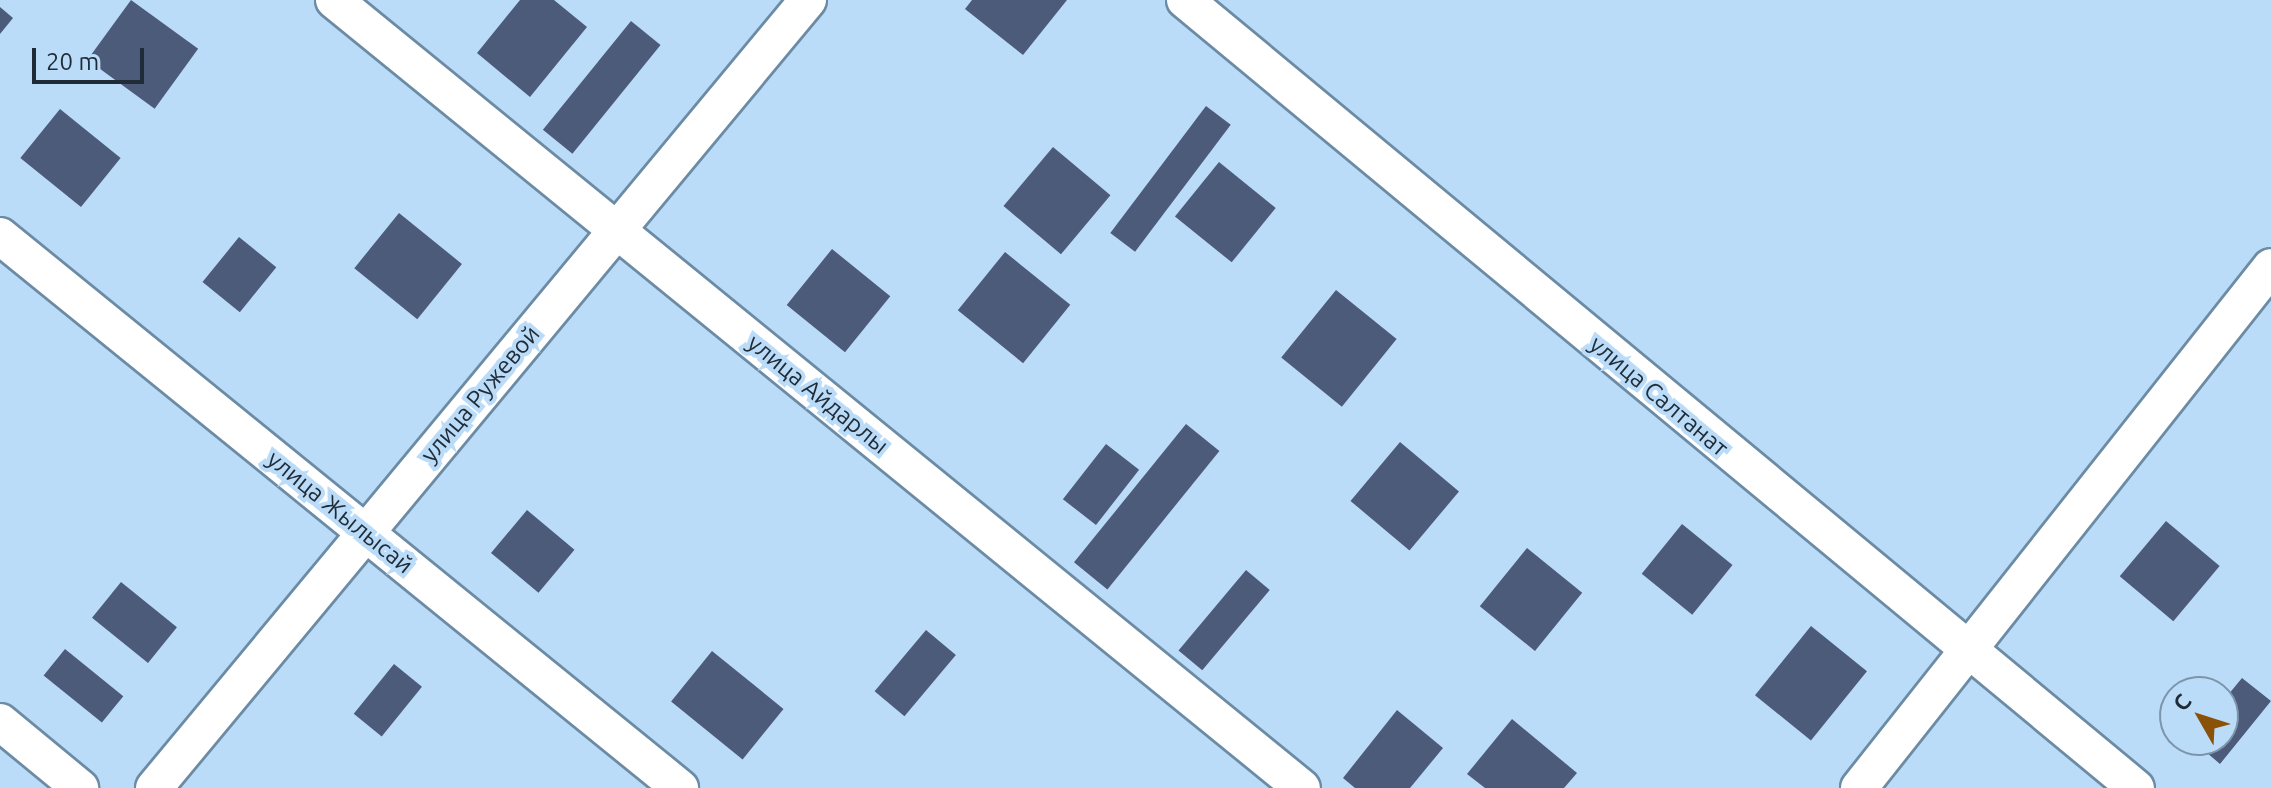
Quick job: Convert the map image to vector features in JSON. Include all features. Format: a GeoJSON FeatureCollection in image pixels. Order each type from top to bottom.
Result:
{"type":"FeatureCollection","features":[{"type":"Feature","properties":{"kind":"street","name":"улица Айдарлы"},"geometry":{"type":"LineString","coordinates":[[334,0],[1302,788]]}},
{"type":"Feature","properties":{"kind":"street","name":"улица Ружевой"},"geometry":{"type":"LineString","coordinates":[[154,788],[808,0]]}},
{"type":"Feature","properties":{"kind":"street","name":"улица Салтанат"},"geometry":{"type":"LineString","coordinates":[[1185,0],[1967,653],[2136,788]]}},
{"type":"Feature","properties":{"kind":"street","name":"улица Жылысай"},"geometry":{"type":"LineString","coordinates":[[0,236],[680,788]]}},
{"type":"Feature","properties":{"kind":"street"},"geometry":{"type":"LineString","coordinates":[[1859,788],[2267,280]]}},
{"type":"Feature","properties":{"kind":"street"},"geometry":{"type":"LineString","coordinates":[[0,722],[80,788]]}},
{"type":"Feature","properties":{"kind":"building"},"geometry":{"type":"Polygon","coordinates":[[[131,0],[198,49],[155,109],[88,60],[131,0]]]}},
{"type":"Feature","properties":{"kind":"building"},"geometry":{"type":"Polygon","coordinates":[[[520,0],[554,0],[587,27],[530,97],[477,53],[520,0]]]}},
{"type":"Feature","properties":{"kind":"building"},"geometry":{"type":"Polygon","coordinates":[[[972,0],[1067,0],[1023,55],[965,9],[972,0]]]}},
{"type":"Feature","properties":{"kind":"building"},"geometry":{"type":"Polygon","coordinates":[[[0,7],[13,18],[0,34],[0,7]]]}},
{"type":"Feature","properties":{"kind":"building"},"geometry":{"type":"Polygon","coordinates":[[[631,21],[661,45],[572,154],[543,130],[631,21]]]}},
{"type":"Feature","properties":{"kind":"building"},"geometry":{"type":"Polygon","coordinates":[[[1206,106],[1231,125],[1135,252],[1110,233],[1206,106]]]}},
{"type":"Feature","properties":{"kind":"building"},"geometry":{"type":"Polygon","coordinates":[[[60,109],[121,158],[81,207],[20,158],[60,109]]]}},
{"type":"Feature","properties":{"kind":"building"},"geometry":{"type":"Polygon","coordinates":[[[1053,147],[1110,195],[1061,254],[1004,206],[1053,147]]]}},
{"type":"Feature","properties":{"kind":"building"},"geometry":{"type":"Polygon","coordinates":[[[1219,162],[1276,208],[1232,262],[1175,216],[1219,162]]]}},
{"type":"Feature","properties":{"kind":"building"},"geometry":{"type":"Polygon","coordinates":[[[399,213],[462,264],[417,319],[354,268],[399,213]]]}},
{"type":"Feature","properties":{"kind":"building"},"geometry":{"type":"Polygon","coordinates":[[[239,237],[276,267],[240,312],[202,282],[239,237]]]}},
{"type":"Feature","properties":{"kind":"building"},"geometry":{"type":"Polygon","coordinates":[[[832,249],[890,296],[845,352],[787,305],[832,249]]]}},
{"type":"Feature","properties":{"kind":"building"},"geometry":{"type":"Polygon","coordinates":[[[1005,252],[1070,305],[1023,363],[958,310],[1005,252]]]}},
{"type":"Feature","properties":{"kind":"building"},"geometry":{"type":"Polygon","coordinates":[[[1336,290],[1397,339],[1342,407],[1281,358],[1336,290]]]}},
{"type":"Feature","properties":{"kind":"building"},"geometry":{"type":"Polygon","coordinates":[[[1186,424],[1219,451],[1107,589],[1074,562],[1186,424]]]}},
{"type":"Feature","properties":{"kind":"building"},"geometry":{"type":"Polygon","coordinates":[[[1400,442],[1459,491],[1409,550],[1351,501],[1400,442]]]}},
{"type":"Feature","properties":{"kind":"building"},"geometry":{"type":"Polygon","coordinates":[[[1106,444],[1139,470],[1096,525],[1063,499],[1106,444]]]}},
{"type":"Feature","properties":{"kind":"building"},"geometry":{"type":"Polygon","coordinates":[[[527,510],[574,550],[538,593],[491,553],[527,510]]]}},
{"type":"Feature","properties":{"kind":"building"},"geometry":{"type":"Polygon","coordinates":[[[2166,521],[2220,566],[2173,621],[2120,576],[2166,521]]]}},
{"type":"Feature","properties":{"kind":"building"},"geometry":{"type":"Polygon","coordinates":[[[1682,524],[1733,565],[1692,615],[1642,574],[1682,524]]]}},
{"type":"Feature","properties":{"kind":"building"},"geometry":{"type":"Polygon","coordinates":[[[1527,548],[1582,593],[1535,651],[1480,606],[1527,548]]]}},
{"type":"Feature","properties":{"kind":"building"},"geometry":{"type":"Polygon","coordinates":[[[1246,570],[1270,590],[1202,670],[1179,650],[1246,570]]]}},
{"type":"Feature","properties":{"kind":"building"},"geometry":{"type":"Polygon","coordinates":[[[121,582],[177,627],[148,663],[92,618],[121,582]]]}},
{"type":"Feature","properties":{"kind":"building"},"geometry":{"type":"Polygon","coordinates":[[[1811,626],[1867,671],[1811,740],[1755,695],[1811,626]]]}},
{"type":"Feature","properties":{"kind":"building"},"geometry":{"type":"Polygon","coordinates":[[[926,630],[956,655],[904,716],[875,691],[926,630]]]}},
{"type":"Feature","properties":{"kind":"building"},"geometry":{"type":"Polygon","coordinates":[[[65,649],[123,696],[102,723],[44,675],[65,649]]]}},
{"type":"Feature","properties":{"kind":"building"},"geometry":{"type":"Polygon","coordinates":[[[712,651],[783,709],[743,759],[671,702],[712,651]]]}},
{"type":"Feature","properties":{"kind":"building"},"geometry":{"type":"Polygon","coordinates":[[[394,664],[422,687],[382,736],[354,714],[394,664]]]}},
{"type":"Feature","properties":{"kind":"building"},"geometry":{"type":"Polygon","coordinates":[[[2242,678],[2271,701],[2239,741],[2239,682],[2242,678]]]}},
{"type":"Feature","properties":{"kind":"building"},"geometry":{"type":"Polygon","coordinates":[[[1397,710],[1443,748],[1410,788],[1355,788],[1343,778],[1397,710]]]}},
{"type":"Feature","properties":{"kind":"building"},"geometry":{"type":"Polygon","coordinates":[[[1512,719],[1577,773],[1564,788],[1485,788],[1467,774],[1512,719]]]}},
{"type":"Feature","properties":{"kind":"building"},"geometry":{"type":"Polygon","coordinates":[[[2211,756],[2226,756],[2220,764],[2211,756]]]}}]}
